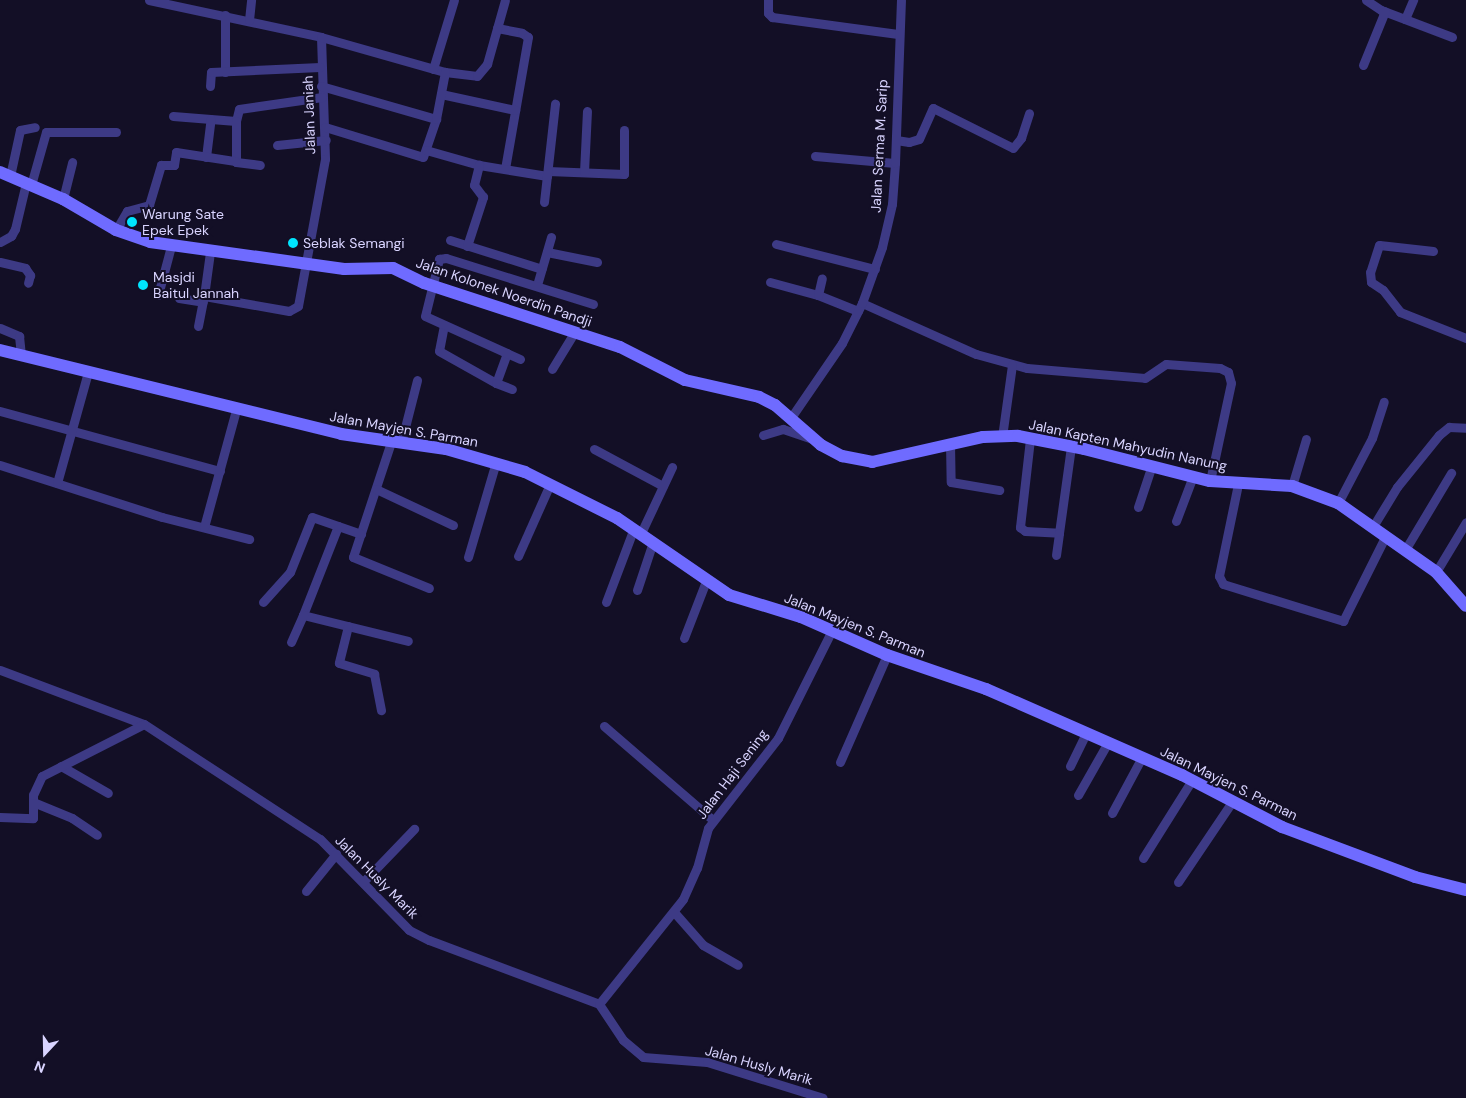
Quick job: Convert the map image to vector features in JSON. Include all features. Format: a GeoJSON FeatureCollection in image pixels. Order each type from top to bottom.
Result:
{"type":"FeatureCollection","features":[{"type":"Feature","properties":{"kind":"street"},"geometry":{"type":"LineString","coordinates":[[149,0],[321,37],[445,72],[481,74],[505,0]]}},
{"type":"Feature","properties":{"kind":"street"},"geometry":{"type":"LineString","coordinates":[[249,20],[251,0]]}},
{"type":"Feature","properties":{"kind":"street"},"geometry":{"type":"LineString","coordinates":[[433,69],[454,0]]}},
{"type":"Feature","properties":{"kind":"street"},"geometry":{"type":"LineString","coordinates":[[768,0],[768,13],[772,17],[898,34]]}},
{"type":"Feature","properties":{"kind":"street","name":"Jalan Serma M. Sarip"},"geometry":{"type":"LineString","coordinates":[[790,419],[842,343],[860,307],[875,269],[887,229],[895,163],[898,34],[901,0]]}},
{"type":"Feature","properties":{"kind":"street"},"geometry":{"type":"LineString","coordinates":[[1366,0],[1385,11],[1452,37]]}},
{"type":"Feature","properties":{"kind":"street"},"geometry":{"type":"LineString","coordinates":[[1405,19],[1413,0]]}},
{"type":"Feature","properties":{"kind":"street"},"geometry":{"type":"LineString","coordinates":[[1363,65],[1385,11]]}},
{"type":"Feature","properties":{"kind":"street"},"geometry":{"type":"LineString","coordinates":[[225,15],[225,72]]}},
{"type":"Feature","properties":{"kind":"street"},"geometry":{"type":"LineString","coordinates":[[497,28],[522,33],[528,38],[505,169]]}},
{"type":"Feature","properties":{"kind":"street","name":"Jalan Janiah"},"geometry":{"type":"LineString","coordinates":[[203,299],[293,311],[300,301],[326,140],[320,67],[321,37]]}},
{"type":"Feature","properties":{"kind":"street"},"geometry":{"type":"LineString","coordinates":[[210,86],[210,73],[320,67]]}},
{"type":"Feature","properties":{"kind":"street"},"geometry":{"type":"LineString","coordinates":[[325,127],[420,157],[426,150],[436,119],[445,72]]}},
{"type":"Feature","properties":{"kind":"street"},"geometry":{"type":"LineString","coordinates":[[321,86],[436,119]]}},
{"type":"Feature","properties":{"kind":"street"},"geometry":{"type":"LineString","coordinates":[[442,94],[515,110]]}},
{"type":"Feature","properties":{"kind":"street"},"geometry":{"type":"LineString","coordinates":[[235,161],[236,121],[239,109],[322,97]]}},
{"type":"Feature","properties":{"kind":"street"},"geometry":{"type":"LineString","coordinates":[[544,202],[555,104]]}},
{"type":"Feature","properties":{"kind":"street"},"geometry":{"type":"LineString","coordinates":[[896,140],[910,142],[919,139],[933,108],[1014,148],[1021,138],[1029,113]]}},
{"type":"Feature","properties":{"kind":"street"},"geometry":{"type":"LineString","coordinates":[[584,172],[587,111]]}},
{"type":"Feature","properties":{"kind":"street"},"geometry":{"type":"LineString","coordinates":[[174,116],[236,121]]}},
{"type":"Feature","properties":{"kind":"street"},"geometry":{"type":"LineString","coordinates":[[206,158],[211,119]]}},
{"type":"Feature","properties":{"kind":"street"},"geometry":{"type":"LineString","coordinates":[[5,174],[20,130],[35,127]]}},
{"type":"Feature","properties":{"kind":"street"},"geometry":{"type":"LineString","coordinates":[[426,150],[479,165],[505,169],[547,174],[584,172],[624,174],[624,130]]}},
{"type":"Feature","properties":{"kind":"street"},"geometry":{"type":"LineString","coordinates":[[0,242],[13,233],[46,132],[116,132]]}},
{"type":"Feature","properties":{"kind":"street"},"geometry":{"type":"LineString","coordinates":[[277,145],[326,140]]}},
{"type":"Feature","properties":{"kind":"street"},"geometry":{"type":"LineString","coordinates":[[116,230],[127,210],[149,205],[162,163],[174,166],[178,152],[206,158],[260,164]]}},
{"type":"Feature","properties":{"kind":"street"},"geometry":{"type":"LineString","coordinates":[[815,156],[895,163]]}},
{"type":"Feature","properties":{"kind":"street"},"geometry":{"type":"LineString","coordinates":[[63,199],[72,162]]}},
{"type":"Feature","properties":{"kind":"street"},"geometry":{"type":"LineString","coordinates":[[467,246],[483,197],[474,185],[479,165]]}},
{"type":"Feature","properties":{"kind":"street","name":"Jalan Kolonek Noerdin Pandji"},"geometry":{"type":"LineString","coordinates":[[5,174],[63,199],[116,230],[171,246],[306,263],[344,270],[384,267],[626,350],[685,380],[759,397],[790,419]]}},
{"type":"Feature","properties":{"kind":"street"},"geometry":{"type":"LineString","coordinates":[[537,286],[551,237]]}},
{"type":"Feature","properties":{"kind":"street"},"geometry":{"type":"LineString","coordinates":[[450,240],[542,269]]}},
{"type":"Feature","properties":{"kind":"street"},"geometry":{"type":"LineString","coordinates":[[776,244],[875,269]]}},
{"type":"Feature","properties":{"kind":"street"},"geometry":{"type":"LineString","coordinates":[[1433,251],[1379,245],[1370,272],[1371,282],[1383,290],[1400,312],[1466,338]]}},
{"type":"Feature","properties":{"kind":"street"},"geometry":{"type":"LineString","coordinates":[[158,295],[171,246]]}},
{"type":"Feature","properties":{"kind":"street"},"geometry":{"type":"LineString","coordinates":[[198,326],[210,252]]}},
{"type":"Feature","properties":{"kind":"street"},"geometry":{"type":"LineString","coordinates":[[548,252],[596,262]]}},
{"type":"Feature","properties":{"kind":"street"},"geometry":{"type":"LineString","coordinates":[[520,358],[425,316],[437,262],[441,257],[593,304]]}},
{"type":"Feature","properties":{"kind":"street"},"geometry":{"type":"LineString","coordinates":[[0,262],[25,268],[30,275],[28,283]]}},
{"type":"Feature","properties":{"kind":"street"},"geometry":{"type":"LineString","coordinates":[[818,295],[822,278]]}},
{"type":"Feature","properties":{"kind":"street"},"geometry":{"type":"LineString","coordinates":[[770,282],[860,307],[976,354],[1012,365],[1146,378],[1166,364],[1220,368],[1228,372],[1231,383],[1210,481]]}},
{"type":"Feature","properties":{"kind":"street"},"geometry":{"type":"LineString","coordinates":[[179,298],[203,299]]}},
{"type":"Feature","properties":{"kind":"street"},"geometry":{"type":"LineString","coordinates":[[444,325],[439,351],[472,366],[496,383],[512,389]]}},
{"type":"Feature","properties":{"kind":"street"},"geometry":{"type":"LineString","coordinates":[[0,328],[19,336],[21,356]]}},
{"type":"Feature","properties":{"kind":"street"},"geometry":{"type":"LineString","coordinates":[[552,369],[574,333]]}},
{"type":"Feature","properties":{"kind":"street","name":"Jalan Mayjen S. Parman"},"geometry":{"type":"LineString","coordinates":[[0,350],[236,410],[396,443],[446,449],[496,462],[550,484],[637,531],[706,581],[741,600],[783,611],[832,630],[887,655],[986,690],[1085,735],[1142,757],[1192,780],[1232,802],[1357,856],[1433,883],[1466,890]]}},
{"type":"Feature","properties":{"kind":"street"},"geometry":{"type":"LineString","coordinates":[[496,383],[507,353]]}},
{"type":"Feature","properties":{"kind":"street"},"geometry":{"type":"LineString","coordinates":[[1002,437],[1012,365]]}},
{"type":"Feature","properties":{"kind":"street"},"geometry":{"type":"LineString","coordinates":[[57,483],[88,372]]}},
{"type":"Feature","properties":{"kind":"street"},"geometry":{"type":"LineString","coordinates":[[417,380],[396,443],[376,489],[355,558],[428,588]]}},
{"type":"Feature","properties":{"kind":"street"},"geometry":{"type":"LineString","coordinates":[[1338,503],[1372,438],[1384,402]]}},
{"type":"Feature","properties":{"kind":"street"},"geometry":{"type":"LineString","coordinates":[[204,527],[236,410]]}},
{"type":"Feature","properties":{"kind":"street"},"geometry":{"type":"LineString","coordinates":[[0,411],[220,472]]}},
{"type":"Feature","properties":{"kind":"street","name":"Jalan Kapten Mahyudin Nanung"},"geometry":{"type":"LineString","coordinates":[[790,419],[814,440],[842,456],[872,462],[983,436],[1030,438],[1152,464],[1210,481],[1292,486],[1338,503],[1436,572],[1466,606]]}},
{"type":"Feature","properties":{"kind":"street"},"geometry":{"type":"LineString","coordinates":[[1372,528],[1397,486],[1439,435],[1449,427],[1466,428]]}},
{"type":"Feature","properties":{"kind":"street"},"geometry":{"type":"LineString","coordinates":[[763,435],[783,429],[814,440]]}},
{"type":"Feature","properties":{"kind":"street"},"geometry":{"type":"LineString","coordinates":[[1030,438],[1020,527],[1025,531],[1059,533]]}},
{"type":"Feature","properties":{"kind":"street"},"geometry":{"type":"LineString","coordinates":[[1292,486],[1306,439]]}},
{"type":"Feature","properties":{"kind":"street"},"geometry":{"type":"LineString","coordinates":[[950,443],[952,483],[998,490]]}},
{"type":"Feature","properties":{"kind":"street"},"geometry":{"type":"LineString","coordinates":[[1056,555],[1071,446]]}},
{"type":"Feature","properties":{"kind":"street"},"geometry":{"type":"LineString","coordinates":[[594,449],[663,486]]}},
{"type":"Feature","properties":{"kind":"street"},"geometry":{"type":"LineString","coordinates":[[468,557],[496,462]]}},
{"type":"Feature","properties":{"kind":"street"},"geometry":{"type":"LineString","coordinates":[[1138,506],[1152,464]]}},
{"type":"Feature","properties":{"kind":"street"},"geometry":{"type":"LineString","coordinates":[[0,465],[249,539]]}},
{"type":"Feature","properties":{"kind":"street"},"geometry":{"type":"LineString","coordinates":[[606,602],[637,531],[672,467]]}},
{"type":"Feature","properties":{"kind":"street"},"geometry":{"type":"LineString","coordinates":[[1406,550],[1451,473]]}},
{"type":"Feature","properties":{"kind":"street"},"geometry":{"type":"LineString","coordinates":[[1176,521],[1193,476]]}},
{"type":"Feature","properties":{"kind":"street"},"geometry":{"type":"LineString","coordinates":[[518,556],[550,484]]}},
{"type":"Feature","properties":{"kind":"street"},"geometry":{"type":"LineString","coordinates":[[1238,484],[1219,576],[1223,584],[1343,621],[1385,537]]}},
{"type":"Feature","properties":{"kind":"street"},"geometry":{"type":"LineString","coordinates":[[376,489],[453,525]]}},
{"type":"Feature","properties":{"kind":"street"},"geometry":{"type":"LineString","coordinates":[[263,602],[290,572],[312,517],[361,534]]}},
{"type":"Feature","properties":{"kind":"street"},"geometry":{"type":"LineString","coordinates":[[1436,572],[1466,522]]}},
{"type":"Feature","properties":{"kind":"street"},"geometry":{"type":"LineString","coordinates":[[291,642],[338,526]]}},
{"type":"Feature","properties":{"kind":"street"},"geometry":{"type":"LineString","coordinates":[[637,590],[653,542]]}},
{"type":"Feature","properties":{"kind":"street"},"geometry":{"type":"LineString","coordinates":[[684,638],[706,581]]}},
{"type":"Feature","properties":{"kind":"street"},"geometry":{"type":"LineString","coordinates":[[303,614],[408,641]]}},
{"type":"Feature","properties":{"kind":"street"},"geometry":{"type":"LineString","coordinates":[[348,626],[339,663],[374,674],[381,710]]}},
{"type":"Feature","properties":{"kind":"street","name":"Jalan Haji Sening"},"geometry":{"type":"LineString","coordinates":[[599,1004],[674,912],[692,882],[708,828],[778,738],[832,630]]}},
{"type":"Feature","properties":{"kind":"street"},"geometry":{"type":"LineString","coordinates":[[840,762],[887,655]]}},
{"type":"Feature","properties":{"kind":"street","name":"Jalan Husly Marik"},"geometry":{"type":"LineString","coordinates":[[0,670],[144,724],[320,839],[399,920],[419,936],[599,1004],[623,1040],[643,1057],[706,1062],[823,1098]]}},
{"type":"Feature","properties":{"kind":"street"},"geometry":{"type":"LineString","coordinates":[[0,817],[31,822],[35,787],[42,776],[144,724]]}},
{"type":"Feature","properties":{"kind":"street"},"geometry":{"type":"LineString","coordinates":[[604,726],[714,820]]}},
{"type":"Feature","properties":{"kind":"street"},"geometry":{"type":"LineString","coordinates":[[1070,766],[1085,735]]}},
{"type":"Feature","properties":{"kind":"street"},"geometry":{"type":"LineString","coordinates":[[1078,795],[1107,744]]}},
{"type":"Feature","properties":{"kind":"street"},"geometry":{"type":"LineString","coordinates":[[1112,813],[1142,757]]}},
{"type":"Feature","properties":{"kind":"street"},"geometry":{"type":"LineString","coordinates":[[61,766],[108,793]]}},
{"type":"Feature","properties":{"kind":"street"},"geometry":{"type":"LineString","coordinates":[[1143,858],[1192,780]]}},
{"type":"Feature","properties":{"kind":"street"},"geometry":{"type":"LineString","coordinates":[[33,802],[72,818],[97,835]]}},
{"type":"Feature","properties":{"kind":"street"},"geometry":{"type":"LineString","coordinates":[[1178,882],[1232,802]]}},
{"type":"Feature","properties":{"kind":"street"},"geometry":{"type":"LineString","coordinates":[[363,882],[414,829]]}},
{"type":"Feature","properties":{"kind":"street"},"geometry":{"type":"LineString","coordinates":[[306,891],[336,854]]}},
{"type":"Feature","properties":{"kind":"street"},"geometry":{"type":"LineString","coordinates":[[674,912],[703,945],[738,966]]}},
{"type":"Feature","properties":{"kind":"place","name":"Warung Sate Epek Epek"},"geometry":{"type":"Point","coordinates":[132,222]}},
{"type":"Feature","properties":{"kind":"place","name":"Seblak Semangi"},"geometry":{"type":"Point","coordinates":[293,243]}},
{"type":"Feature","properties":{"kind":"place","name":"Masjdi Baitul Jannah"},"geometry":{"type":"Point","coordinates":[143,285]}}]}
